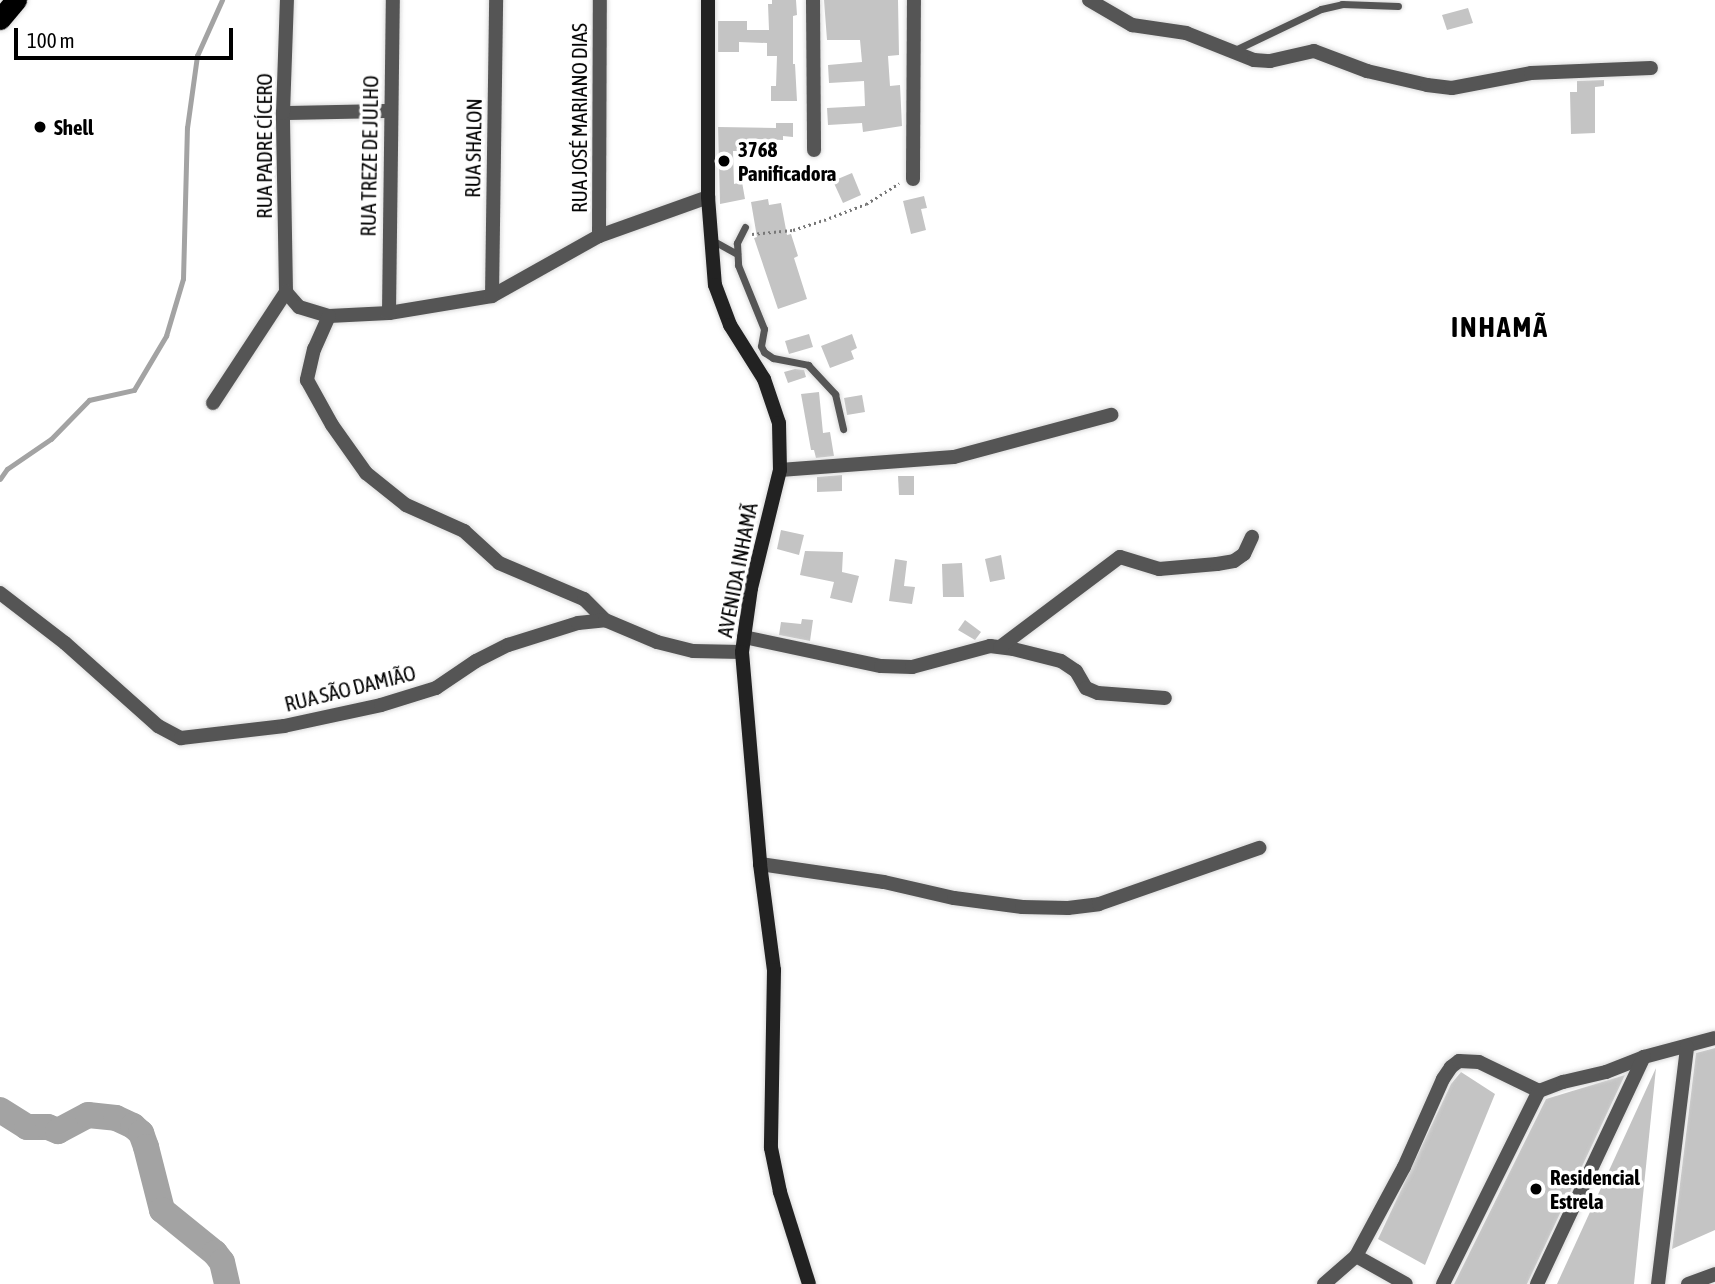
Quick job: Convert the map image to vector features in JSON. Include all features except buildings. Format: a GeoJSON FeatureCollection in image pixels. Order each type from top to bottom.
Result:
{"type":"FeatureCollection","features":[{"type":"Feature","properties":{"kind":"highway"},"geometry":{"type":"LineString","coordinates":[[0,19],[16,0]]}},
{"type":"Feature","properties":{"kind":"street","name":"RUA PADRE CÍCERO"},"geometry":{"type":"LineString","coordinates":[[286,292],[283,113],[287,0]]}},
{"type":"Feature","properties":{"kind":"street","name":"RUA TREZE DE JULHO"},"geometry":{"type":"LineString","coordinates":[[389,313],[393,0]]}},
{"type":"Feature","properties":{"kind":"street","name":"RUA SHALON"},"geometry":{"type":"LineString","coordinates":[[492,296],[496,0]]}},
{"type":"Feature","properties":{"kind":"street","name":"RUA JOSÉ MARIANO DIAS"},"geometry":{"type":"LineString","coordinates":[[599,236],[600,0]]}},
{"type":"Feature","properties":{"kind":"street","name":"AVENIDA INHAMÃ"},"geometry":{"type":"LineString","coordinates":[[708,0],[708,197],[715,285],[720,304],[755,349],[779,423],[780,470],[751,588],[742,652],[760,864],[774,970],[771,1148],[779,1192],[809,1284]]}},
{"type":"Feature","properties":{"kind":"street"},"geometry":{"type":"LineString","coordinates":[[813,0],[814,150]]}},
{"type":"Feature","properties":{"kind":"street"},"geometry":{"type":"LineString","coordinates":[[913,175],[914,0]]}},
{"type":"Feature","properties":{"kind":"street"},"geometry":{"type":"LineString","coordinates":[[1089,0],[1132,25],[1186,33],[1254,60],[1270,61],[1314,51],[1326,53],[1367,71],[1427,85],[1452,88],[1531,73],[1651,68]]}},
{"type":"Feature","properties":{"kind":"street"},"geometry":{"type":"LineString","coordinates":[[283,113],[390,111]]}},
{"type":"Feature","properties":{"kind":"street"},"geometry":{"type":"LineString","coordinates":[[213,403],[286,292],[299,307],[329,316],[389,313],[492,296],[599,236],[708,197]]}},
{"type":"Feature","properties":{"kind":"street"},"geometry":{"type":"LineString","coordinates":[[329,316],[314,349],[307,380],[332,425],[366,473],[406,505],[464,531],[499,563],[584,599],[605,620],[657,642],[693,651],[742,652]]}},
{"type":"Feature","properties":{"kind":"street"},"geometry":{"type":"LineString","coordinates":[[780,470],[954,457],[1111,415]]}},
{"type":"Feature","properties":{"kind":"street"},"geometry":{"type":"LineString","coordinates":[[999,647],[1120,557],[1158,569],[1217,564],[1234,561],[1244,554],[1252,537]]}},
{"type":"Feature","properties":{"kind":"street","name":"RUA SÃO DAMIÃO"},"geometry":{"type":"LineString","coordinates":[[0,593],[65,643],[158,726],[181,738],[284,726],[381,705],[436,688],[476,661],[523,639],[566,626],[605,620]]}},
{"type":"Feature","properties":{"kind":"street"},"geometry":{"type":"LineString","coordinates":[[744,637],[837,658],[912,667],[969,650],[999,647],[1061,661],[1076,671],[1086,688],[1098,693],[1165,698]]}},
{"type":"Feature","properties":{"kind":"street"},"geometry":{"type":"LineString","coordinates":[[760,864],[884,882],[954,898],[1022,907],[1068,908],[1100,904],[1259,848]]}},
{"type":"Feature","properties":{"kind":"street"},"geometry":{"type":"LineString","coordinates":[[1443,1284],[1539,1091],[1563,1082],[1606,1072],[1644,1057],[1687,1048],[1715,1038]]}},
{"type":"Feature","properties":{"kind":"street"},"geometry":{"type":"LineString","coordinates":[[1658,1284],[1687,1048]]}},
{"type":"Feature","properties":{"kind":"street"},"geometry":{"type":"LineString","coordinates":[[1537,1284],[1644,1057]]}},
{"type":"Feature","properties":{"kind":"street"},"geometry":{"type":"LineString","coordinates":[[1324,1284],[1356,1256],[1404,1167],[1451,1067],[1459,1061],[1479,1062],[1539,1091]]}},
{"type":"Feature","properties":{"kind":"street"},"geometry":{"type":"LineString","coordinates":[[1356,1256],[1406,1284]]}},
{"type":"Feature","properties":{"kind":"street"},"geometry":{"type":"LineString","coordinates":[[1688,1284],[1715,1274]]}},
{"type":"Feature","properties":{"kind":"lane"},"geometry":{"type":"LineString","coordinates":[[1234,51],[1321,9],[1342,4],[1398,6]]}},
{"type":"Feature","properties":{"kind":"lane"},"geometry":{"type":"LineString","coordinates":[[743,231],[737,243],[738,265],[764,330],[755,349],[773,358],[808,365],[835,394],[843,429]]}},
{"type":"Feature","properties":{"kind":"lane"},"geometry":{"type":"LineString","coordinates":[[710,239],[737,254]]}},
{"type":"Feature","properties":{"kind":"path"},"geometry":{"type":"LineString","coordinates":[[743,231],[793,230],[824,220],[866,204],[913,175]]}},
{"type":"Feature","properties":{"kind":"waterway"},"geometry":{"type":"LineString","coordinates":[[0,479],[7,469],[51,439],[89,400],[134,390],[166,336],[183,279],[187,128],[197,56],[222,0]]}},
{"type":"Feature","properties":{"kind":"waterway"},"geometry":{"type":"LineString","coordinates":[[0,1110],[27,1127],[48,1127],[58,1131],[88,1115],[116,1118],[133,1126],[141,1133],[146,1147],[162,1210],[215,1253],[222,1262],[227,1284]]}},
{"type":"Feature","properties":{"kind":"place","name":"Shell"},"geometry":{"type":"Point","coordinates":[40,127]}},
{"type":"Feature","properties":{"kind":"place","name":"3768 Panificadora"},"geometry":{"type":"Point","coordinates":[724,161]}},
{"type":"Feature","properties":{"kind":"place","name":"Residencial Estrela"},"geometry":{"type":"Point","coordinates":[1536,1189]}},
{"type":"Feature","properties":{"kind":"district","name":"INHAMÃ"},"geometry":{"type":"Point","coordinates":[1500,327]}}]}
